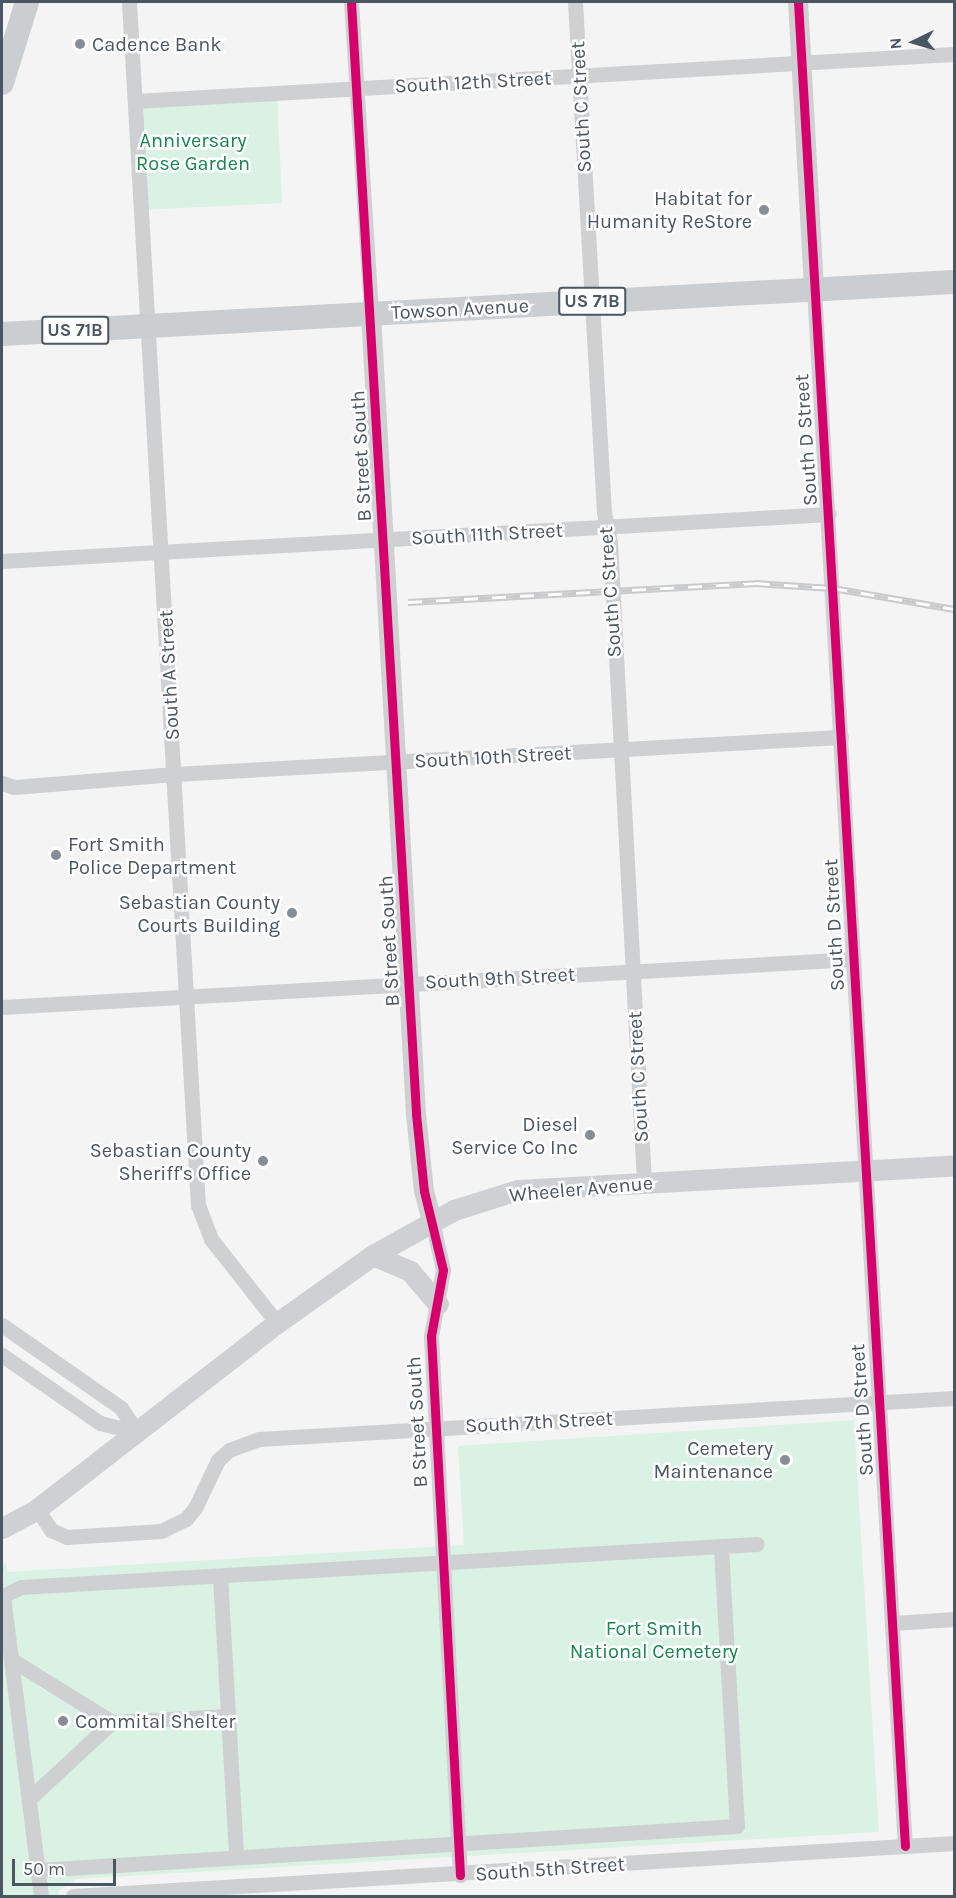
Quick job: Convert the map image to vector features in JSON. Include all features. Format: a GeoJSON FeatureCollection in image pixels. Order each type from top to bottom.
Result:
{"type":"FeatureCollection","features":[{"type":"Feature","properties":{"kind":"main road"},"geometry":{"type":"LineString","coordinates":[[2,83],[27,2]]}},
{"type":"Feature","properties":{"kind":"main road","name":"Towson Avenue"},"geometry":{"type":"LineString","coordinates":[[2,334],[954,282]]}},
{"type":"Feature","properties":{"kind":"main road","name":"Wheeler Avenue"},"geometry":{"type":"LineString","coordinates":[[2,1528],[37,1509],[277,1323],[373,1255],[432,1221],[518,1190],[954,1166]]}},
{"type":"Feature","properties":{"kind":"main road"},"geometry":{"type":"LineString","coordinates":[[373,1255],[410,1271],[438,1304]]}},
{"type":"Feature","properties":{"kind":"street","name":"South A Street"},"geometry":{"type":"LineString","coordinates":[[129,2],[199,1216],[211,1239],[277,1323]]}},
{"type":"Feature","properties":{"kind":"street","name":"B Street South"},"geometry":{"type":"LineString","coordinates":[[351,2],[418,1145],[443,1270],[431,1336],[460,1875]]}},
{"type":"Feature","properties":{"kind":"street","name":"South C Street"},"geometry":{"type":"LineString","coordinates":[[575,2],[644,1183]]}},
{"type":"Feature","properties":{"kind":"street","name":"South D Street"},"geometry":{"type":"LineString","coordinates":[[798,2],[905,1846]]}},
{"type":"Feature","properties":{"kind":"street","name":"South 12th Street"},"geometry":{"type":"LineString","coordinates":[[135,101],[954,54]]}},
{"type":"Feature","properties":{"kind":"street","name":"South 11th Street"},"geometry":{"type":"LineString","coordinates":[[2,561],[829,514]]}},
{"type":"Feature","properties":{"kind":"street","name":"South 10th Street"},"geometry":{"type":"LineString","coordinates":[[2,783],[14,787],[174,774],[841,737]]}},
{"type":"Feature","properties":{"kind":"street","name":"South 9th Street"},"geometry":{"type":"LineString","coordinates":[[2,1006],[854,959]]}},
{"type":"Feature","properties":{"kind":"street"},"geometry":{"type":"LineString","coordinates":[[2,1325],[121,1408],[137,1432]]}},
{"type":"Feature","properties":{"kind":"street"},"geometry":{"type":"LineString","coordinates":[[2,1355],[100,1423],[137,1432]]}},
{"type":"Feature","properties":{"kind":"street","name":"South 7th Street"},"geometry":{"type":"LineString","coordinates":[[37,1509],[51,1530],[67,1537],[160,1531],[186,1519],[195,1508],[218,1460],[242,1444],[436,1428],[954,1398]]}},
{"type":"Feature","properties":{"kind":"street"},"geometry":{"type":"LineString","coordinates":[[41,1896],[31,1797],[2,1596],[21,1587],[757,1544]]}},
{"type":"Feature","properties":{"kind":"street"},"geometry":{"type":"LineString","coordinates":[[38,1870],[737,1826],[721,1546]]}},
{"type":"Feature","properties":{"kind":"street"},"geometry":{"type":"LineString","coordinates":[[220,1576],[236,1857]]}},
{"type":"Feature","properties":{"kind":"street"},"geometry":{"type":"LineString","coordinates":[[893,1623],[954,1619]]}},
{"type":"Feature","properties":{"kind":"street"},"geometry":{"type":"LineString","coordinates":[[12,1660],[112,1722],[228,1716]]}},
{"type":"Feature","properties":{"kind":"street"},"geometry":{"type":"LineString","coordinates":[[31,1797],[112,1722]]}},
{"type":"Feature","properties":{"kind":"street","name":"South 5th Street"},"geometry":{"type":"LineString","coordinates":[[73,1896],[460,1875],[954,1843]]}},
{"type":"Feature","properties":{"kind":"green space","name":"Anniversary Rose Garden"},"geometry":{"type":"Polygon","coordinates":[[[277,93],[282,203],[142,210],[135,101],[277,93]]]}},
{"type":"Feature","properties":{"kind":"green space","name":"Fort Smith National Cemetery"},"geometry":{"type":"Polygon","coordinates":[[[854,1420],[879,1832],[76,1879],[60,1890],[58,1896],[2,1896],[2,1564],[6,1563],[8,1572],[464,1545],[458,1446],[854,1420]]]}},
{"type":"Feature","properties":{"kind":"railway"},"geometry":{"type":"LineString","coordinates":[[408,602],[756,583],[833,588],[954,609]]}},
{"type":"Feature","properties":{"kind":"cycle path"},"geometry":{"type":"LineString","coordinates":[[351,2],[416,1114],[424,1191],[443,1270],[431,1336],[460,1875]]}},
{"type":"Feature","properties":{"kind":"cycle path"},"geometry":{"type":"LineString","coordinates":[[798,2],[905,1846]]}},
{"type":"Feature","properties":{"kind":"place","name":"Cadence Bank"},"geometry":{"type":"Point","coordinates":[80,44]}},
{"type":"Feature","properties":{"kind":"place","name":"Habitat for Humanity ReStore"},"geometry":{"type":"Point","coordinates":[764,210]}},
{"type":"Feature","properties":{"kind":"place","name":"Fort Smith Police Department"},"geometry":{"type":"Point","coordinates":[56,855]}},
{"type":"Feature","properties":{"kind":"place","name":"Sebastian County Courts Building"},"geometry":{"type":"Point","coordinates":[292,913]}},
{"type":"Feature","properties":{"kind":"place","name":"Diesel Service Co Inc"},"geometry":{"type":"Point","coordinates":[590,1135]}},
{"type":"Feature","properties":{"kind":"place","name":"Sebastian County Sheriff's Office"},"geometry":{"type":"Point","coordinates":[263,1161]}},
{"type":"Feature","properties":{"kind":"place","name":"Cemetery Maintenance"},"geometry":{"type":"Point","coordinates":[785,1460]}},
{"type":"Feature","properties":{"kind":"place","name":"Commital Shelter"},"geometry":{"type":"Point","coordinates":[63,1721]}}]}
